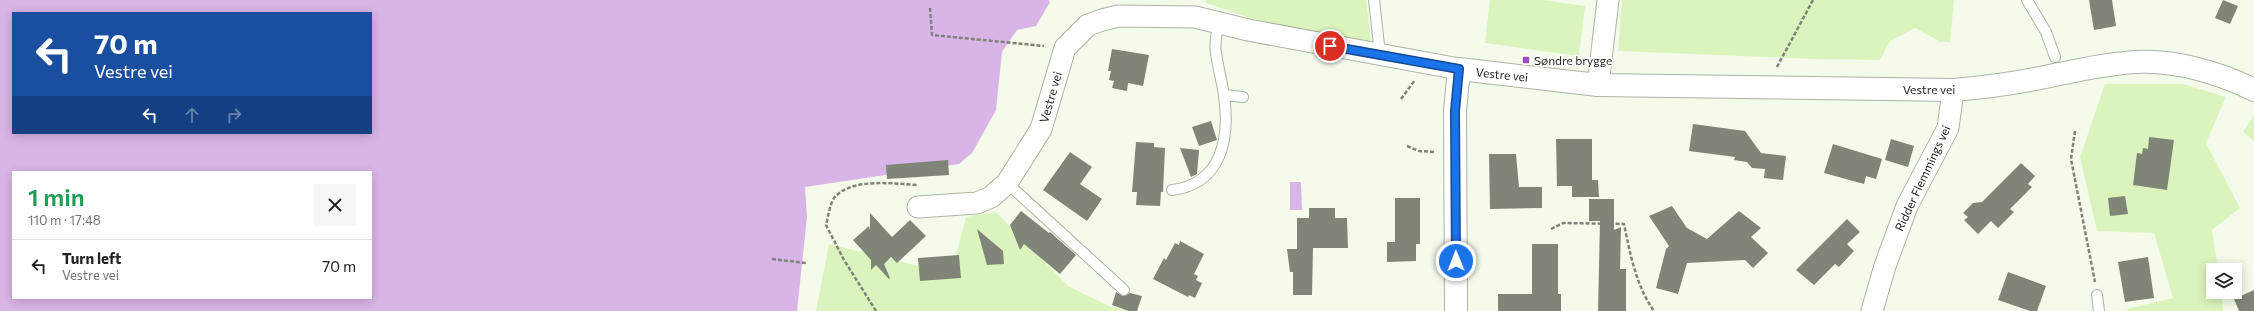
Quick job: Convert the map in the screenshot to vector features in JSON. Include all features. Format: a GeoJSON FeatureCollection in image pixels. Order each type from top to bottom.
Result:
{"type":"FeatureCollection","features":[{"type":"Feature","properties":{"kind":"street"},"geometry":{"type":"LineString","coordinates":[[1598,85],[1608,0]]}},
{"type":"Feature","properties":{"kind":"street","name":"Vestre vei"},"geometry":{"type":"LineString","coordinates":[[918,207],[977,203],[991,197],[1007,183],[1041,129],[1065,48],[1088,25],[1107,18],[1118,16],[1195,8],[1218,23],[1248,30],[1459,69],[1598,85],[1953,90],[1984,88],[2090,67],[2138,62],[2169,64],[2213,74],[2254,90]]}},
{"type":"Feature","properties":{"kind":"street"},"geometry":{"type":"LineString","coordinates":[[1456,311],[1455,125],[1459,69]]}},
{"type":"Feature","properties":{"kind":"street","name":"Ridder Flemmings vei"},"geometry":{"type":"LineString","coordinates":[[1872,311],[1885,266],[1907,206],[1948,128],[1953,90]]}},
{"type":"Feature","properties":{"kind":"lane"},"geometry":{"type":"LineString","coordinates":[[1374,0],[1380,54]]}},
{"type":"Feature","properties":{"kind":"lane"},"geometry":{"type":"LineString","coordinates":[[2027,0],[2046,32],[2055,57]]}},
{"type":"Feature","properties":{"kind":"lane"},"geometry":{"type":"LineString","coordinates":[[1172,190],[1185,189],[1204,179],[1216,163],[1224,143],[1224,95],[1215,52],[1218,23]]}},
{"type":"Feature","properties":{"kind":"lane"},"geometry":{"type":"LineString","coordinates":[[1224,95],[1243,97]]}},
{"type":"Feature","properties":{"kind":"lane"},"geometry":{"type":"LineString","coordinates":[[1007,183],[1124,290]]}},
{"type":"Feature","properties":{"kind":"lane"},"geometry":{"type":"LineString","coordinates":[[2097,295],[2099,311]]}},
{"type":"Feature","properties":{"kind":"path"},"geometry":{"type":"LineString","coordinates":[[1783,68],[1776,68],[1813,0]]}},
{"type":"Feature","properties":{"kind":"path"},"geometry":{"type":"LineString","coordinates":[[930,8],[932,35],[1065,48]]}},
{"type":"Feature","properties":{"kind":"path"},"geometry":{"type":"LineString","coordinates":[[1401,99],[1416,78]]}},
{"type":"Feature","properties":{"kind":"path"},"geometry":{"type":"LineString","coordinates":[[2075,131],[2071,159],[2097,295]]}},
{"type":"Feature","properties":{"kind":"path"},"geometry":{"type":"LineString","coordinates":[[1407,146],[1419,151],[1442,152]]}},
{"type":"Feature","properties":{"kind":"path"},"geometry":{"type":"LineString","coordinates":[[1551,229],[1563,223],[1624,224],[1631,257],[1647,301],[1654,311]]}},
{"type":"Feature","properties":{"kind":"path"},"geometry":{"type":"LineString","coordinates":[[826,225],[844,260],[876,311]]}},
{"type":"Feature","properties":{"kind":"path"},"geometry":{"type":"LineString","coordinates":[[772,259],[806,264]]}},
{"type":"Feature","properties":{"kind":"green space"},"geometry":{"type":"Polygon","coordinates":[[[1206,0],[1366,0],[1371,42],[1282,29],[1206,3],[1206,0]]]}},
{"type":"Feature","properties":{"kind":"green space"},"geometry":{"type":"Polygon","coordinates":[[[1490,0],[1542,0],[1585,6],[1579,56],[1485,43],[1490,0]]]}},
{"type":"Feature","properties":{"kind":"green space"},"geometry":{"type":"Polygon","coordinates":[[[1622,0],[1954,0],[1950,42],[1941,42],[1915,28],[1890,41],[1880,60],[1618,51],[1622,0]]]}},
{"type":"Feature","properties":{"kind":"green space"},"geometry":{"type":"Polygon","coordinates":[[[2105,84],[2183,84],[2226,97],[2206,143],[2240,208],[2212,230],[2217,263],[2206,263],[2206,299],[2222,299],[2223,311],[2127,311],[2127,309],[2173,298],[2154,233],[2097,231],[2080,157],[2105,84]]]}},
{"type":"Feature","properties":{"kind":"green space"},"geometry":{"type":"Polygon","coordinates":[[[2254,115],[2254,141],[2243,132],[2254,115]]]}},
{"type":"Feature","properties":{"kind":"green space"},"geometry":{"type":"Polygon","coordinates":[[[996,212],[1068,286],[1111,307],[1136,311],[816,311],[829,244],[951,274],[966,217],[996,212]]]}},
{"type":"Feature","properties":{"kind":"shaded area"},"geometry":{"type":"Polygon","coordinates":[[[0,0],[1049,0],[1050,2],[1036,26],[1017,30],[1002,52],[996,110],[972,153],[959,164],[805,187],[807,217],[797,311],[0,311],[0,0]]]}},
{"type":"Feature","properties":{"kind":"shaded area"},"geometry":{"type":"Polygon","coordinates":[[[1290,182],[1301,182],[1302,210],[1290,210],[1290,182]]]}},
{"type":"Feature","properties":{"kind":"building"},"geometry":{"type":"Polygon","coordinates":[[[2089,0],[2112,0],[2116,26],[2094,30],[2089,0]]]}},
{"type":"Feature","properties":{"kind":"building"},"geometry":{"type":"Polygon","coordinates":[[[2223,0],[2238,6],[2230,24],[2215,18],[2223,0]]]}},
{"type":"Feature","properties":{"kind":"building"},"geometry":{"type":"Polygon","coordinates":[[[1112,49],[1149,55],[1143,86],[1128,83],[1127,91],[1112,88],[1114,81],[1109,80],[1111,71],[1108,71],[1112,49]]]}},
{"type":"Feature","properties":{"kind":"building"},"geometry":{"type":"Polygon","coordinates":[[[1211,121],[1217,140],[1199,146],[1192,127],[1211,121]]]}},
{"type":"Feature","properties":{"kind":"building"},"geometry":{"type":"Polygon","coordinates":[[[1693,124],[1745,131],[1761,153],[1786,156],[1783,180],[1764,178],[1765,169],[1752,168],[1747,162],[1734,160],[1735,157],[1689,151],[1693,124]]]}},
{"type":"Feature","properties":{"kind":"building"},"geometry":{"type":"Polygon","coordinates":[[[2149,137],[2174,140],[2167,190],[2133,185],[2137,153],[2142,154],[2143,148],[2148,149],[2149,137]]]}},
{"type":"Feature","properties":{"kind":"building"},"geometry":{"type":"Polygon","coordinates":[[[1556,139],[1592,139],[1592,180],[1598,180],[1599,197],[1572,197],[1572,186],[1557,186],[1556,139]]]}},
{"type":"Feature","properties":{"kind":"building"},"geometry":{"type":"Polygon","coordinates":[[[1891,139],[1914,146],[1908,167],[1885,160],[1891,139]]]}},
{"type":"Feature","properties":{"kind":"building"},"geometry":{"type":"Polygon","coordinates":[[[1136,142],[1154,143],[1154,147],[1165,148],[1163,192],[1161,192],[1160,206],[1136,205],[1137,192],[1132,192],[1136,142]]]}},
{"type":"Feature","properties":{"kind":"building"},"geometry":{"type":"Polygon","coordinates":[[[1833,144],[1882,159],[1876,179],[1866,176],[1864,184],[1824,173],[1833,144]]]}},
{"type":"Feature","properties":{"kind":"building"},"geometry":{"type":"Polygon","coordinates":[[[1180,148],[1199,150],[1197,174],[1191,177],[1180,148]]]}},
{"type":"Feature","properties":{"kind":"building"},"geometry":{"type":"Polygon","coordinates":[[[1070,152],[1092,167],[1080,184],[1102,199],[1087,221],[1043,190],[1070,152]]]}},
{"type":"Feature","properties":{"kind":"building"},"geometry":{"type":"Polygon","coordinates":[[[1489,154],[1516,154],[1519,187],[1542,187],[1542,208],[1490,209],[1489,154]]]}},
{"type":"Feature","properties":{"kind":"building"},"geometry":{"type":"Polygon","coordinates":[[[948,160],[949,175],[887,179],[886,165],[948,160]]]}},
{"type":"Feature","properties":{"kind":"building"},"geometry":{"type":"Polygon","coordinates":[[[2021,163],[2035,176],[2028,184],[2032,187],[2010,209],[2014,212],[1998,228],[1991,221],[1978,234],[1964,220],[1968,217],[1963,213],[1973,203],[1982,202],[2021,163]]]}},
{"type":"Feature","properties":{"kind":"building"},"geometry":{"type":"Polygon","coordinates":[[[2125,196],[2128,214],[2110,216],[2108,198],[2125,196]]]}},
{"type":"Feature","properties":{"kind":"building"},"geometry":{"type":"Polygon","coordinates":[[[1395,198],[1420,198],[1420,244],[1416,244],[1416,261],[1387,262],[1387,242],[1395,242],[1395,198]]]}},
{"type":"Feature","properties":{"kind":"building"},"geometry":{"type":"Polygon","coordinates":[[[1589,199],[1614,199],[1614,230],[1621,227],[1620,269],[1626,269],[1626,311],[1598,311],[1600,221],[1589,221],[1589,199]]]}},
{"type":"Feature","properties":{"kind":"building"},"geometry":{"type":"Polygon","coordinates":[[[1672,206],[1687,228],[1707,239],[1739,211],[1761,228],[1751,237],[1768,253],[1753,268],[1745,260],[1687,263],[1678,294],[1656,288],[1666,249],[1669,246],[1649,216],[1672,206]]]}},
{"type":"Feature","properties":{"kind":"building"},"geometry":{"type":"Polygon","coordinates":[[[1309,208],[1335,208],[1335,218],[1347,218],[1348,248],[1313,248],[1312,295],[1293,295],[1293,272],[1290,272],[1287,249],[1297,249],[1297,218],[1309,218],[1309,208]]]}},
{"type":"Feature","properties":{"kind":"building"},"geometry":{"type":"Polygon","coordinates":[[[1021,211],[1049,233],[1050,232],[1076,255],[1060,274],[1024,244],[1020,250],[1010,225],[1021,211]]]}},
{"type":"Feature","properties":{"kind":"building"},"geometry":{"type":"Polygon","coordinates":[[[870,213],[892,237],[910,220],[926,236],[897,263],[891,257],[884,264],[890,278],[889,279],[876,265],[871,270],[871,260],[853,240],[869,226],[870,230],[870,213]]]}},
{"type":"Feature","properties":{"kind":"building"},"geometry":{"type":"Polygon","coordinates":[[[1847,219],[1860,232],[1847,244],[1854,251],[1839,267],[1835,264],[1814,285],[1796,270],[1847,219]]]}},
{"type":"Feature","properties":{"kind":"building"},"geometry":{"type":"Polygon","coordinates":[[[977,229],[1003,251],[1004,264],[987,265],[977,229]]]}},
{"type":"Feature","properties":{"kind":"building"},"geometry":{"type":"Polygon","coordinates":[[[1180,241],[1204,254],[1194,274],[1198,276],[1196,280],[1202,283],[1195,298],[1189,295],[1188,297],[1153,279],[1164,258],[1166,260],[1175,243],[1179,245],[1180,241]]]}},
{"type":"Feature","properties":{"kind":"building"},"geometry":{"type":"Polygon","coordinates":[[[1532,244],[1558,244],[1558,294],[1561,294],[1561,311],[1498,311],[1498,294],[1532,294],[1532,244]]]}},
{"type":"Feature","properties":{"kind":"building"},"geometry":{"type":"Polygon","coordinates":[[[959,255],[961,278],[920,281],[918,258],[959,255]]]}},
{"type":"Feature","properties":{"kind":"building"},"geometry":{"type":"Polygon","coordinates":[[[2148,257],[2154,298],[2125,302],[2118,262],[2148,257]]]}},
{"type":"Feature","properties":{"kind":"building"},"geometry":{"type":"Polygon","coordinates":[[[2008,272],[2046,286],[2037,311],[2030,311],[1998,300],[2008,272]]]}},
{"type":"Feature","properties":{"kind":"building"},"geometry":{"type":"Polygon","coordinates":[[[2254,290],[2254,311],[2239,311],[2234,299],[2242,299],[2242,295],[2254,290]]]}},
{"type":"Feature","properties":{"kind":"building"},"geometry":{"type":"Polygon","coordinates":[[[1116,292],[1123,296],[1130,293],[1142,296],[1137,311],[1129,311],[1112,305],[1116,292]]]}},
{"type":"Feature","properties":{"kind":"place","name":"Søndre brygge"},"geometry":{"type":"Point","coordinates":[1526,60]}},
{"type":"Feature","properties":{"kind":"route"},"geometry":{"type":"LineString","coordinates":[[1330,46],[1459,69],[1455,111],[1456,261]]}}]}
